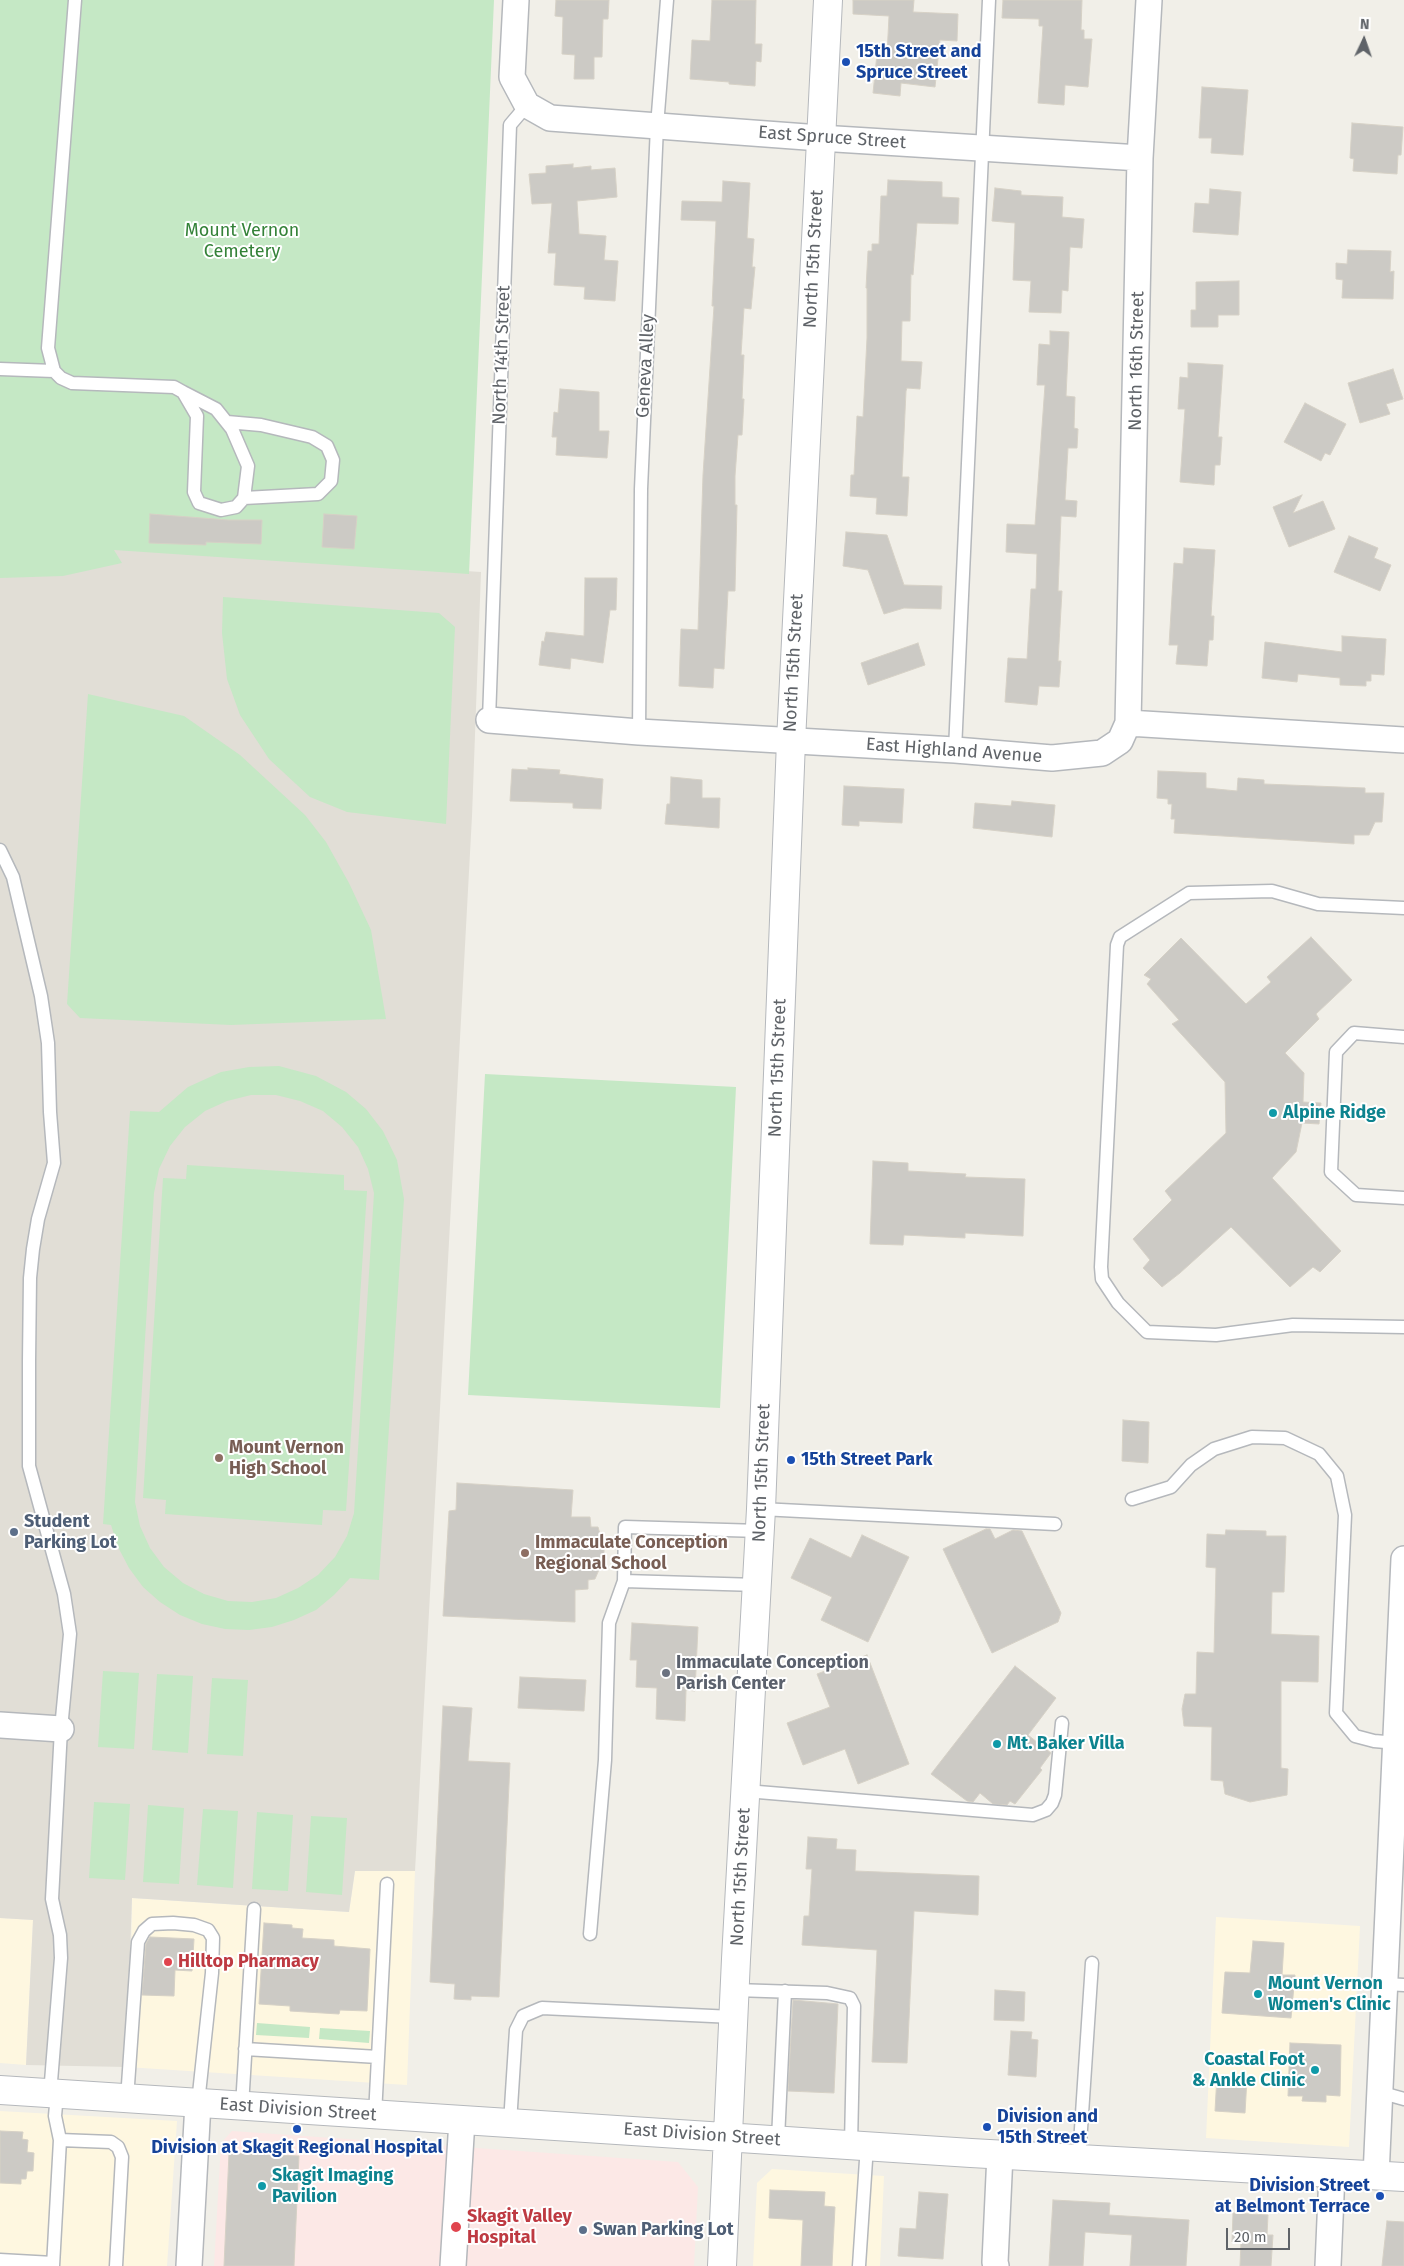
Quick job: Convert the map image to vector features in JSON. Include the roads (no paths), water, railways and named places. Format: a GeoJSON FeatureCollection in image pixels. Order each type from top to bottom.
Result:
{"type":"FeatureCollection","features":[{"type":"Feature","properties":{"kind":"street"},"geometry":{"type":"LineString","coordinates":[[516,0],[512,77],[527,105]]}},
{"type":"Feature","properties":{"kind":"street","name":"North 15th Street"},"geometry":{"type":"LineString","coordinates":[[722,2266],[733,2017],[761,1520],[790,741],[828,0]]}},
{"type":"Feature","properties":{"kind":"street","name":"North 16th Street"},"geometry":{"type":"LineString","coordinates":[[1128,723],[1140,158],[1149,0]]}},
{"type":"Feature","properties":{"kind":"street","name":"East Spruce Street"},"geometry":{"type":"LineString","coordinates":[[527,105],[550,118],[820,138],[1140,158]]}},
{"type":"Feature","properties":{"kind":"street","name":"East Highland Avenue"},"geometry":{"type":"LineString","coordinates":[[489,720],[639,732],[955,750],[1052,758],[1102,753],[1120,741],[1128,723]]}},
{"type":"Feature","properties":{"kind":"street"},"geometry":{"type":"LineString","coordinates":[[1128,723],[1404,740]]}},
{"type":"Feature","properties":{"kind":"street"},"geometry":{"type":"LineString","coordinates":[[1376,2176],[1379,2092],[1395,1984],[1400,1783],[1397,1743],[1404,1560]]}},
{"type":"Feature","properties":{"kind":"street"},"geometry":{"type":"LineString","coordinates":[[0,1725],[61,1728]]}},
{"type":"Feature","properties":{"kind":"street","name":"East Division Street"},"geometry":{"type":"LineString","coordinates":[[0,2090],[1079,2159],[1404,2177]]}},
{"type":"Feature","properties":{"kind":"street"},"geometry":{"type":"LineString","coordinates":[[188,2266],[198,2103]]}},
{"type":"Feature","properties":{"kind":"street"},"geometry":{"type":"LineString","coordinates":[[453,2266],[462,2120]]}},
{"type":"Feature","properties":{"kind":"street"},"geometry":{"type":"LineString","coordinates":[[996,2266],[994,2262],[1000,2154]]}},
{"type":"Feature","properties":{"kind":"street"},"geometry":{"type":"LineString","coordinates":[[1328,2266],[1332,2173]]}},
{"type":"Feature","properties":{"kind":"lane"},"geometry":{"type":"LineString","coordinates":[[75,0],[48,348],[54,371],[61,378],[72,383],[174,387],[216,409],[232,429],[248,466],[244,498],[236,507],[222,510],[199,504],[194,492],[198,416],[183,392]]}},
{"type":"Feature","properties":{"kind":"lane","name":"Geneva Alley"},"geometry":{"type":"LineString","coordinates":[[639,732],[641,489],[658,126],[668,0]]}},
{"type":"Feature","properties":{"kind":"lane"},"geometry":{"type":"LineString","coordinates":[[955,750],[989,0]]}},
{"type":"Feature","properties":{"kind":"lane","name":"North 14th Street"},"geometry":{"type":"LineString","coordinates":[[489,720],[510,125],[527,105]]}},
{"type":"Feature","properties":{"kind":"lane"},"geometry":{"type":"LineString","coordinates":[[0,369],[54,371]]}},
{"type":"Feature","properties":{"kind":"lane"},"geometry":{"type":"LineString","coordinates":[[227,422],[261,425],[312,436],[327,446],[333,460],[331,481],[318,494],[244,498]]}},
{"type":"Feature","properties":{"kind":"lane"},"geometry":{"type":"LineString","coordinates":[[0,850],[13,877],[41,996],[48,1043],[54,1163],[38,1219],[30,1278],[29,1466],[64,1594],[70,1634],[61,1728],[52,1899],[60,1935],[61,1958],[53,2094],[60,2140],[53,2264],[0,2260]]}},
{"type":"Feature","properties":{"kind":"lane"},"geometry":{"type":"LineString","coordinates":[[1404,908],[1318,904],[1272,891],[1188,893],[1120,937],[1117,945],[1101,1267],[1102,1279],[1118,1303],[1147,1332],[1216,1335],[1293,1325],[1404,1327]]}},
{"type":"Feature","properties":{"kind":"lane"},"geometry":{"type":"LineString","coordinates":[[1404,1038],[1354,1033],[1336,1052],[1331,1172],[1356,1195],[1404,1198]]}},
{"type":"Feature","properties":{"kind":"lane"},"geometry":{"type":"LineString","coordinates":[[1132,1499],[1172,1487],[1191,1465],[1214,1449],[1252,1437],[1284,1438],[1319,1454],[1337,1476],[1345,1514],[1336,1713],[1355,1736],[1374,1741],[1397,1743]]}},
{"type":"Feature","properties":{"kind":"lane"},"geometry":{"type":"LineString","coordinates":[[590,1934],[605,1760],[609,1623],[624,1581],[625,1527],[761,1520],[1055,1524]]}},
{"type":"Feature","properties":{"kind":"lane"},"geometry":{"type":"LineString","coordinates":[[624,1581],[757,1585]]}},
{"type":"Feature","properties":{"kind":"lane"},"geometry":{"type":"LineString","coordinates":[[746,1791],[1033,1815],[1046,1810],[1052,1804],[1055,1795],[1062,1723]]}},
{"type":"Feature","properties":{"kind":"lane"},"geometry":{"type":"LineString","coordinates":[[376,2115],[387,1884]]}},
{"type":"Feature","properties":{"kind":"lane"},"geometry":{"type":"LineString","coordinates":[[242,2106],[254,1909]]}},
{"type":"Feature","properties":{"kind":"lane"},"geometry":{"type":"LineString","coordinates":[[127,2099],[138,1942],[144,1931],[152,1924],[173,1923],[201,1927],[208,1930],[213,1938],[212,1973],[198,2103]]}},
{"type":"Feature","properties":{"kind":"lane"},"geometry":{"type":"LineString","coordinates":[[1079,2159],[1092,1963]]}},
{"type":"Feature","properties":{"kind":"lane"},"geometry":{"type":"LineString","coordinates":[[735,1990],[827,1993],[850,1998],[854,2006],[859,2144],[859,2266]]}},
{"type":"Feature","properties":{"kind":"lane"},"geometry":{"type":"LineString","coordinates":[[778,2139],[785,1991]]}},
{"type":"Feature","properties":{"kind":"lane"},"geometry":{"type":"LineString","coordinates":[[510,2123],[516,2030],[523,2016],[542,2008],[733,2017]]}},
{"type":"Feature","properties":{"kind":"lane"},"geometry":{"type":"LineString","coordinates":[[245,2049],[378,2057]]}},
{"type":"Feature","properties":{"kind":"lane"},"geometry":{"type":"LineString","coordinates":[[1379,2092],[1404,2099]]}},
{"type":"Feature","properties":{"kind":"lane"},"geometry":{"type":"LineString","coordinates":[[60,2140],[111,2142],[118,2147],[122,2157],[116,2266]]}},
{"type":"Feature","properties":{"kind":"place","name":"15th Street and Spruce Street"},"geometry":{"type":"Point","coordinates":[846,62]}},
{"type":"Feature","properties":{"kind":"place","name":"Alpine Ridge"},"geometry":{"type":"Point","coordinates":[1273,1113]}},
{"type":"Feature","properties":{"kind":"place","name":"Mount Vernon High School"},"geometry":{"type":"Point","coordinates":[219,1458]}},
{"type":"Feature","properties":{"kind":"place","name":"15th Street Park"},"geometry":{"type":"Point","coordinates":[791,1460]}},
{"type":"Feature","properties":{"kind":"place","name":"Student Parking Lot"},"geometry":{"type":"Point","coordinates":[14,1532]}},
{"type":"Feature","properties":{"kind":"place","name":"Immaculate Conception Regional School"},"geometry":{"type":"Point","coordinates":[525,1553]}},
{"type":"Feature","properties":{"kind":"place","name":"Immaculate Conception Parish Center"},"geometry":{"type":"Point","coordinates":[666,1673]}},
{"type":"Feature","properties":{"kind":"place","name":"Mt. Baker Villa"},"geometry":{"type":"Point","coordinates":[997,1744]}},
{"type":"Feature","properties":{"kind":"place","name":"Hilltop Pharmacy"},"geometry":{"type":"Point","coordinates":[168,1962]}},
{"type":"Feature","properties":{"kind":"place","name":"Mount Vernon Women's Clinic"},"geometry":{"type":"Point","coordinates":[1258,1994]}},
{"type":"Feature","properties":{"kind":"place","name":"Coastal Foot & Ankle Clinic"},"geometry":{"type":"Point","coordinates":[1315,2070]}},
{"type":"Feature","properties":{"kind":"place","name":"Division and 15th Street"},"geometry":{"type":"Point","coordinates":[987,2127]}},
{"type":"Feature","properties":{"kind":"place","name":"Division at Skagit Regional Hospital"},"geometry":{"type":"Point","coordinates":[297,2129]}},
{"type":"Feature","properties":{"kind":"place","name":"Skagit Imaging Pavilion"},"geometry":{"type":"Point","coordinates":[262,2186]}},
{"type":"Feature","properties":{"kind":"place","name":"Division Street at Belmont Terrace"},"geometry":{"type":"Point","coordinates":[1380,2196]}},
{"type":"Feature","properties":{"kind":"place","name":"Skagit Valley Hospital"},"geometry":{"type":"Point","coordinates":[456,2227]}},
{"type":"Feature","properties":{"kind":"place","name":"Swan Parking Lot"},"geometry":{"type":"Point","coordinates":[583,2230]}},
{"type":"Feature","properties":{"kind":"park label","name":"Mount Vernon Cemetery"},"geometry":{"type":"Point","coordinates":[242,241]}}]}
